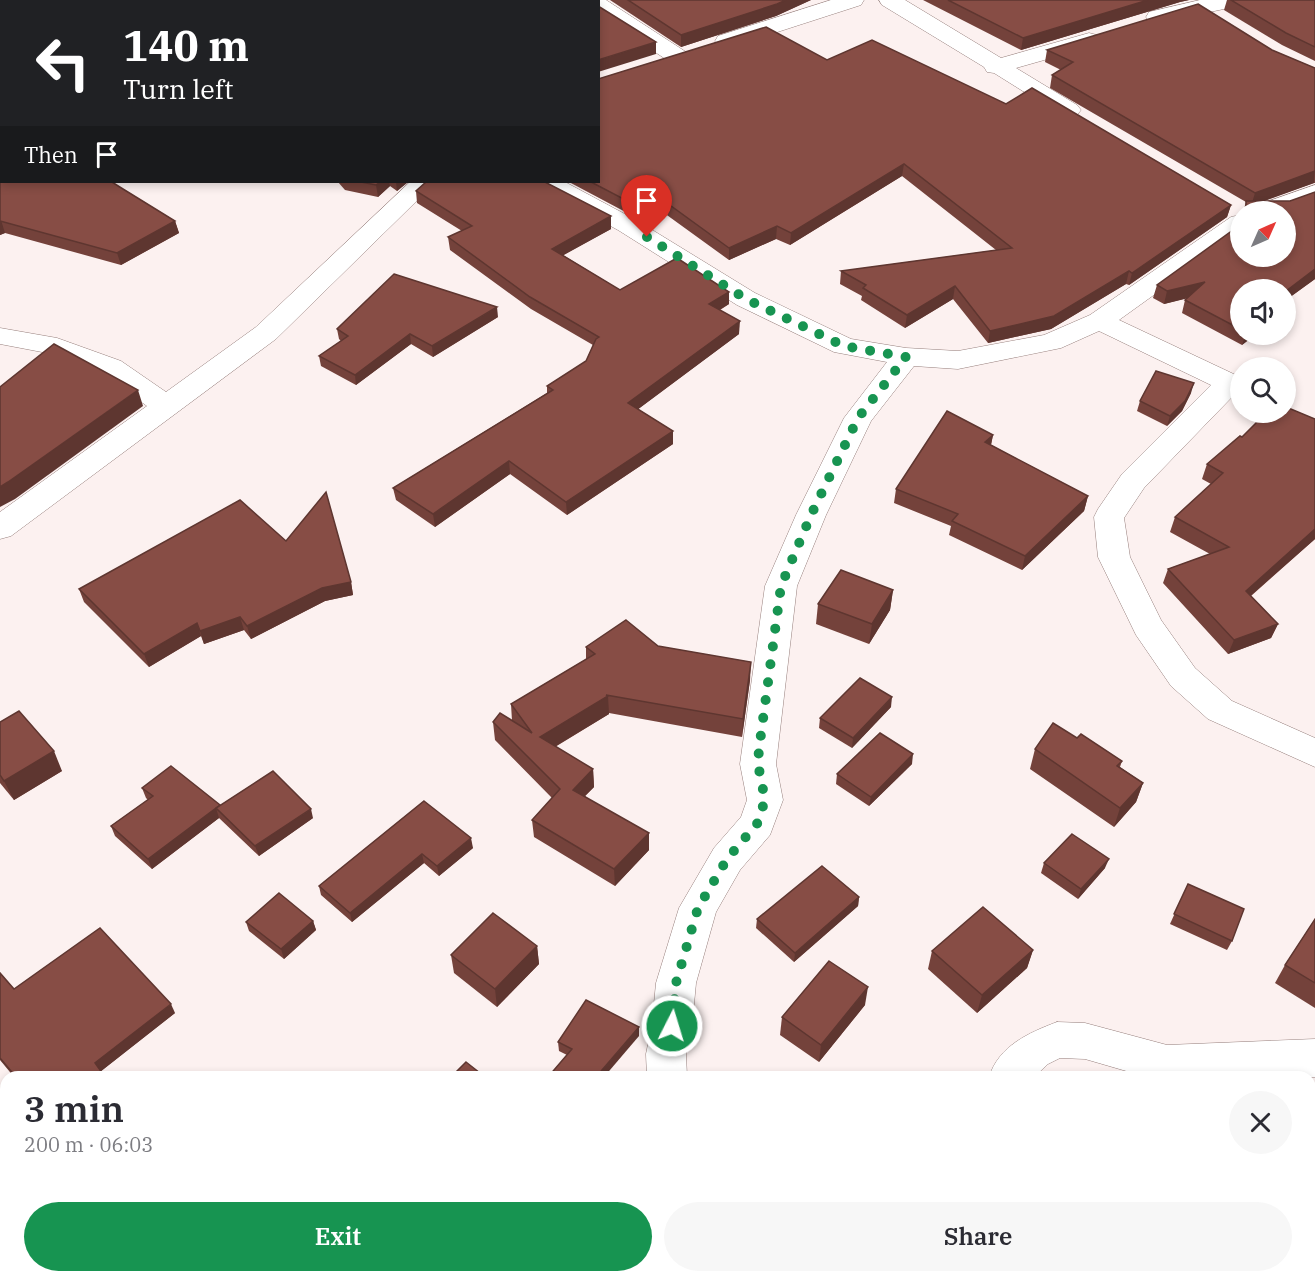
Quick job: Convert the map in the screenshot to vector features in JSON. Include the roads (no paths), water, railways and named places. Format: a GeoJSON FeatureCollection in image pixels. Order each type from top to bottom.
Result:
{"type":"FeatureCollection","features":[{"type":"Feature","properties":{"kind":"street"},"geometry":{"type":"LineString","coordinates":[[656,64],[853,0]]}},
{"type":"Feature","properties":{"kind":"street"},"geometry":{"type":"LineString","coordinates":[[890,0],[995,67],[1092,124]]}},
{"type":"Feature","properties":{"kind":"street"},"geometry":{"type":"LineString","coordinates":[[1134,26],[1180,10],[1234,0]]}},
{"type":"Feature","properties":{"kind":"street"},"geometry":{"type":"LineString","coordinates":[[600,5],[678,57]]}},
{"type":"Feature","properties":{"kind":"street"},"geometry":{"type":"LineString","coordinates":[[1199,7],[1222,22]]}},
{"type":"Feature","properties":{"kind":"street"},"geometry":{"type":"LineString","coordinates":[[995,67],[1113,33]]}},
{"type":"Feature","properties":{"kind":"street"},"geometry":{"type":"LineString","coordinates":[[0,528],[266,333],[423,183]]}},
{"type":"Feature","properties":{"kind":"street"},"geometry":{"type":"LineString","coordinates":[[549,183],[627,225],[746,299],[844,346],[906,357],[958,360],[1051,342],[1100,321],[1230,219]]}},
{"type":"Feature","properties":{"kind":"street"},"geometry":{"type":"LineString","coordinates":[[1291,201],[1315,192]]}},
{"type":"Feature","properties":{"kind":"street"},"geometry":{"type":"LineString","coordinates":[[1100,321],[1230,384]]}},
{"type":"Feature","properties":{"kind":"street"},"geometry":{"type":"LineString","coordinates":[[0,336],[47,344],[111,367],[166,406]]}},
{"type":"Feature","properties":{"kind":"street"},"geometry":{"type":"LineString","coordinates":[[667,1071],[666,1054],[672,1026],[676,983],[698,908],[727,859],[757,824],[765,800],[758,764],[781,586],[811,515],[858,418],[906,357]]}},
{"type":"Feature","properties":{"kind":"street"},"geometry":{"type":"LineString","coordinates":[[1230,391],[1133,481],[1109,516],[1114,557],[1148,626],[1183,677],[1220,710],[1315,753]]}},
{"type":"Feature","properties":{"kind":"street"},"geometry":{"type":"LineString","coordinates":[[1011,1071],[1034,1051],[1057,1040],[1085,1041],[1167,1064],[1315,1058]]}}]}
